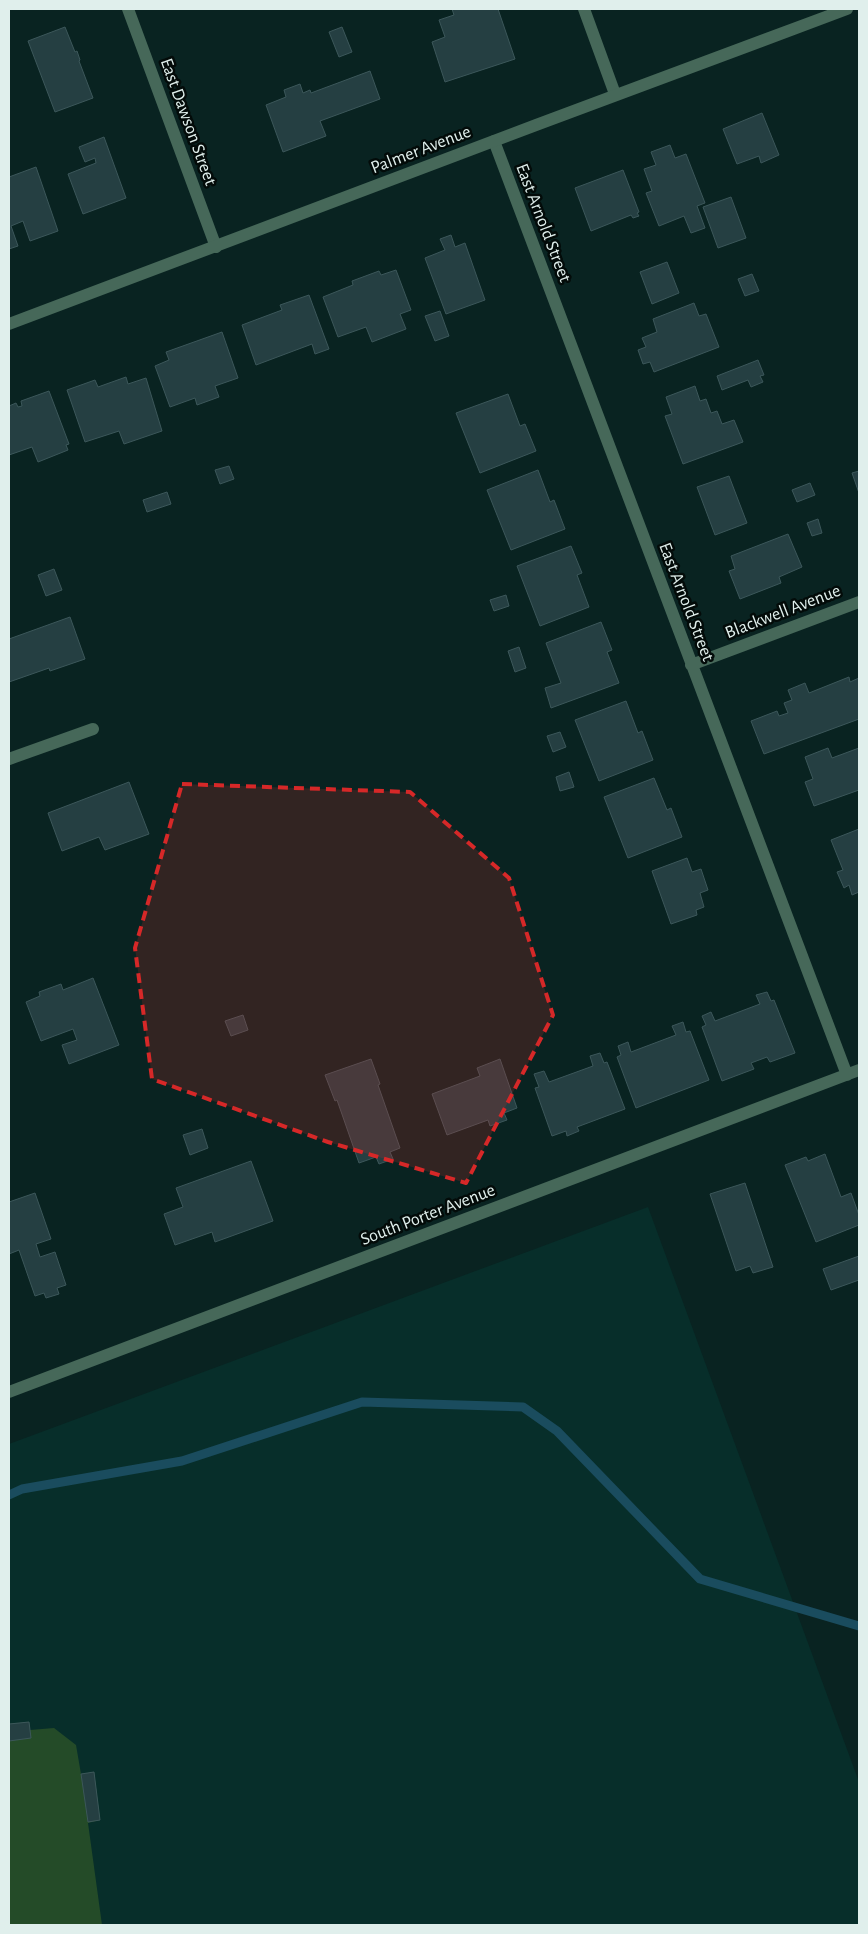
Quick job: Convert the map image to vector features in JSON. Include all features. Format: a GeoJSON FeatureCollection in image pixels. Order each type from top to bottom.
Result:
{"type":"FeatureCollection","features":[{"type":"Feature","properties":{"kind":"street","name":"East Dawson Street"},"geometry":{"type":"LineString","coordinates":[[128,9],[216,247]]}},
{"type":"Feature","properties":{"kind":"street"},"geometry":{"type":"LineString","coordinates":[[584,9],[616,94]]}},
{"type":"Feature","properties":{"kind":"street","name":"Palmer Avenue"},"geometry":{"type":"LineString","coordinates":[[9,324],[846,9]]}},
{"type":"Feature","properties":{"kind":"street","name":"East Arnold Street"},"geometry":{"type":"LineString","coordinates":[[494,141],[691,666],[853,1073]]}},
{"type":"Feature","properties":{"kind":"street","name":"Blackwell Avenue"},"geometry":{"type":"LineString","coordinates":[[691,666],[859,602]]}},
{"type":"Feature","properties":{"kind":"street"},"geometry":{"type":"LineString","coordinates":[[9,759],[92,729]]}},
{"type":"Feature","properties":{"kind":"street","name":"South Porter Avenue"},"geometry":{"type":"LineString","coordinates":[[9,1392],[853,1073]]}},
{"type":"Feature","properties":{"kind":"highlighted area"},"geometry":{"type":"Polygon","coordinates":[[[182,784],[410,792],[509,878],[553,1015],[466,1183],[328,1142],[152,1079],[135,948],[182,784]]]}},
{"type":"Feature","properties":{"kind":"shaded area"},"geometry":{"type":"Polygon","coordinates":[[[648,1207],[859,1782],[859,1925],[9,1925],[9,1444],[648,1207]]]}},
{"type":"Feature","properties":{"kind":"green space"},"geometry":{"type":"Polygon","coordinates":[[[29,1722],[30,1730],[54,1728],[76,1745],[81,1774],[94,1772],[100,1820],[88,1823],[102,1925],[9,1925],[9,1724],[29,1722]]]}},
{"type":"Feature","properties":{"kind":"building"},"geometry":{"type":"Polygon","coordinates":[[[452,9],[498,9],[515,59],[445,82],[432,42],[445,37],[439,20],[454,15],[452,9]]]}},
{"type":"Feature","properties":{"kind":"building"},"geometry":{"type":"Polygon","coordinates":[[[65,27],[75,52],[77,51],[93,98],[55,112],[28,41],[65,27]]]}},
{"type":"Feature","properties":{"kind":"building"},"geometry":{"type":"Polygon","coordinates":[[[342,27],[352,52],[339,57],[329,32],[342,27]]]}},
{"type":"Feature","properties":{"kind":"building"},"geometry":{"type":"Polygon","coordinates":[[[370,71],[380,99],[320,121],[326,136],[283,152],[266,105],[286,97],[284,90],[300,84],[303,93],[310,90],[311,93],[370,71]]]}},
{"type":"Feature","properties":{"kind":"building"},"geometry":{"type":"Polygon","coordinates":[[[762,113],[779,155],[761,163],[759,156],[737,164],[723,129],[762,113]]]}},
{"type":"Feature","properties":{"kind":"building"},"geometry":{"type":"Polygon","coordinates":[[[104,137],[126,198],[83,214],[68,174],[96,163],[95,158],[85,162],[79,147],[104,137]]]}},
{"type":"Feature","properties":{"kind":"building"},"geometry":{"type":"Polygon","coordinates":[[[670,145],[675,158],[686,154],[705,203],[697,206],[705,228],[691,233],[684,216],[659,226],[646,193],[652,191],[644,169],[656,165],[651,152],[670,145]]]}},
{"type":"Feature","properties":{"kind":"building"},"geometry":{"type":"Polygon","coordinates":[[[36,167],[58,231],[30,241],[23,221],[11,226],[18,246],[9,249],[9,177],[36,167]]]}},
{"type":"Feature","properties":{"kind":"building"},"geometry":{"type":"Polygon","coordinates":[[[623,170],[639,216],[633,218],[631,215],[591,231],[575,188],[623,170]]]}},
{"type":"Feature","properties":{"kind":"building"},"geometry":{"type":"Polygon","coordinates":[[[731,197],[746,238],[718,248],[703,207],[731,197]]]}},
{"type":"Feature","properties":{"kind":"building"},"geometry":{"type":"Polygon","coordinates":[[[451,235],[455,247],[465,243],[485,300],[446,314],[425,258],[445,250],[440,239],[451,235]]]}},
{"type":"Feature","properties":{"kind":"building"},"geometry":{"type":"Polygon","coordinates":[[[667,262],[679,293],[652,304],[640,272],[667,262]]]}},
{"type":"Feature","properties":{"kind":"building"},"geometry":{"type":"Polygon","coordinates":[[[396,270],[411,310],[400,314],[406,329],[372,342],[366,327],[338,337],[323,297],[353,285],[352,281],[379,271],[381,275],[396,270]]]}},
{"type":"Feature","properties":{"kind":"building"},"geometry":{"type":"Polygon","coordinates":[[[752,274],[759,291],[745,296],[738,279],[752,274]]]}},
{"type":"Feature","properties":{"kind":"building"},"geometry":{"type":"Polygon","coordinates":[[[309,295],[329,349],[315,354],[312,344],[256,365],[242,325],[282,310],[280,305],[309,295]]]}},
{"type":"Feature","properties":{"kind":"building"},"geometry":{"type":"Polygon","coordinates":[[[694,303],[699,316],[706,314],[719,347],[654,372],[650,362],[643,364],[638,350],[646,347],[642,338],[657,332],[653,319],[694,303]]]}},
{"type":"Feature","properties":{"kind":"building"},"geometry":{"type":"Polygon","coordinates":[[[440,311],[449,336],[435,341],[425,316],[440,311]]]}},
{"type":"Feature","properties":{"kind":"building"},"geometry":{"type":"Polygon","coordinates":[[[222,332],[238,378],[215,386],[219,397],[197,405],[195,398],[170,407],[155,366],[169,360],[166,352],[222,332]]]}},
{"type":"Feature","properties":{"kind":"building"},"geometry":{"type":"Polygon","coordinates":[[[758,360],[764,375],[760,376],[763,382],[751,387],[748,380],[722,390],[717,376],[758,360]]]}},
{"type":"Feature","properties":{"kind":"building"},"geometry":{"type":"Polygon","coordinates":[[[126,377],[128,384],[146,378],[162,431],[124,444],[119,431],[85,442],[67,390],[95,380],[98,387],[126,377]]]}},
{"type":"Feature","properties":{"kind":"building"},"geometry":{"type":"Polygon","coordinates":[[[695,386],[700,401],[706,399],[711,413],[717,411],[722,424],[734,420],[743,442],[683,464],[665,416],[672,414],[666,397],[695,386]]]}},
{"type":"Feature","properties":{"kind":"building"},"geometry":{"type":"Polygon","coordinates":[[[49,391],[69,444],[66,445],[68,450],[38,462],[32,447],[9,455],[9,406],[16,403],[18,407],[22,406],[21,401],[49,391]]]}},
{"type":"Feature","properties":{"kind":"building"},"geometry":{"type":"Polygon","coordinates":[[[508,394],[520,426],[525,424],[536,451],[480,473],[456,413],[508,394]]]}},
{"type":"Feature","properties":{"kind":"building"},"geometry":{"type":"Polygon","coordinates":[[[229,466],[234,479],[220,484],[215,470],[229,466]]]}},
{"type":"Feature","properties":{"kind":"building"},"geometry":{"type":"Polygon","coordinates":[[[538,470],[550,502],[554,500],[565,529],[511,550],[487,490],[538,470]]]}},
{"type":"Feature","properties":{"kind":"building"},"geometry":{"type":"Polygon","coordinates":[[[859,471],[859,493],[852,473],[859,471]]]}},
{"type":"Feature","properties":{"kind":"building"},"geometry":{"type":"Polygon","coordinates":[[[729,476],[747,523],[715,535],[697,487],[729,476]]]}},
{"type":"Feature","properties":{"kind":"building"},"geometry":{"type":"Polygon","coordinates":[[[810,483],[815,495],[797,502],[792,490],[810,483]]]}},
{"type":"Feature","properties":{"kind":"building"},"geometry":{"type":"Polygon","coordinates":[[[167,492],[171,504],[147,512],[143,500],[167,492]]]}},
{"type":"Feature","properties":{"kind":"building"},"geometry":{"type":"Polygon","coordinates":[[[818,519],[822,533],[812,536],[807,523],[818,519]]]}},
{"type":"Feature","properties":{"kind":"building"},"geometry":{"type":"Polygon","coordinates":[[[788,534],[802,567],[779,577],[781,583],[740,599],[729,571],[735,569],[731,556],[788,534]]]}},
{"type":"Feature","properties":{"kind":"building"},"geometry":{"type":"Polygon","coordinates":[[[571,546],[582,573],[577,575],[589,607],[540,626],[517,566],[571,546]]]}},
{"type":"Feature","properties":{"kind":"building"},"geometry":{"type":"Polygon","coordinates":[[[54,569],[62,590],[46,596],[38,575],[54,569]]]}},
{"type":"Feature","properties":{"kind":"building"},"geometry":{"type":"Polygon","coordinates":[[[506,595],[509,606],[494,611],[490,600],[506,595]]]}},
{"type":"Feature","properties":{"kind":"building"},"geometry":{"type":"Polygon","coordinates":[[[70,617],[85,659],[50,671],[49,668],[9,682],[9,639],[70,617]]]}},
{"type":"Feature","properties":{"kind":"building"},"geometry":{"type":"Polygon","coordinates":[[[601,622],[612,650],[607,652],[619,683],[551,708],[545,688],[561,683],[546,643],[601,622]]]}},
{"type":"Feature","properties":{"kind":"building"},"geometry":{"type":"Polygon","coordinates":[[[519,647],[526,668],[515,672],[508,651],[519,647]]]}},
{"type":"Feature","properties":{"kind":"building"},"geometry":{"type":"Polygon","coordinates":[[[849,677],[850,682],[859,678],[859,719],[764,754],[751,721],[777,711],[779,716],[788,713],[784,703],[792,700],[788,690],[805,683],[809,693],[849,677]]]}},
{"type":"Feature","properties":{"kind":"building"},"geometry":{"type":"Polygon","coordinates":[[[626,701],[638,733],[642,731],[653,760],[599,781],[575,720],[626,701]]]}},
{"type":"Feature","properties":{"kind":"building"},"geometry":{"type":"Polygon","coordinates":[[[560,732],[566,747],[553,752],[547,736],[560,732]]]}},
{"type":"Feature","properties":{"kind":"building"},"geometry":{"type":"Polygon","coordinates":[[[828,748],[832,758],[859,748],[859,790],[814,806],[805,782],[813,779],[805,757],[828,748]]]}},
{"type":"Feature","properties":{"kind":"building"},"geometry":{"type":"Polygon","coordinates":[[[569,772],[574,787],[560,791],[556,777],[569,772]]]}},
{"type":"Feature","properties":{"kind":"building"},"geometry":{"type":"Polygon","coordinates":[[[654,778],[667,810],[671,808],[682,837],[628,858],[604,797],[654,778]]]}},
{"type":"Feature","properties":{"kind":"building"},"geometry":{"type":"Polygon","coordinates":[[[129,782],[149,834],[105,850],[99,837],[62,851],[48,813],[129,782]]]}},
{"type":"Feature","properties":{"kind":"building"},"geometry":{"type":"Polygon","coordinates":[[[859,829],[859,892],[852,895],[849,885],[844,888],[837,872],[843,870],[831,840],[859,829]]]}},
{"type":"Feature","properties":{"kind":"building"},"geometry":{"type":"Polygon","coordinates":[[[687,858],[692,872],[701,869],[708,890],[700,893],[704,907],[696,910],[697,915],[671,924],[652,871],[687,858]]]}},
{"type":"Feature","properties":{"kind":"building"},"geometry":{"type":"Polygon","coordinates":[[[93,978],[119,1045],[69,1064],[62,1045],[77,1040],[73,1029],[41,1041],[26,1002],[40,996],[39,992],[61,984],[63,990],[93,978]]]}},
{"type":"Feature","properties":{"kind":"building"},"geometry":{"type":"Polygon","coordinates":[[[767,992],[771,1001],[774,1000],[795,1053],[770,1062],[767,1057],[751,1063],[754,1069],[722,1081],[702,1027],[706,1025],[702,1016],[711,1012],[715,1021],[760,1004],[756,995],[767,992]]]}},
{"type":"Feature","properties":{"kind":"building"},"geometry":{"type":"Polygon","coordinates":[[[243,1015],[248,1030],[231,1036],[225,1021],[243,1015]]]}},
{"type":"Feature","properties":{"kind":"building"},"geometry":{"type":"Polygon","coordinates":[[[683,1022],[686,1032],[690,1031],[709,1080],[636,1108],[617,1057],[621,1055],[618,1046],[628,1042],[631,1052],[676,1035],[672,1026],[683,1022]]]}},
{"type":"Feature","properties":{"kind":"building"},"geometry":{"type":"Polygon","coordinates":[[[600,1053],[604,1063],[607,1062],[625,1109],[577,1127],[579,1131],[567,1136],[566,1131],[552,1136],[535,1088],[539,1087],[534,1074],[544,1071],[549,1082],[593,1066],[590,1056],[600,1053]]]}},
{"type":"Feature","properties":{"kind":"building"},"geometry":{"type":"Polygon","coordinates":[[[371,1059],[400,1148],[390,1152],[393,1159],[379,1164],[376,1157],[359,1163],[337,1100],[335,1101],[325,1075],[371,1059]]]}},
{"type":"Feature","properties":{"kind":"building"},"geometry":{"type":"Polygon","coordinates":[[[500,1059],[517,1108],[504,1113],[507,1120],[490,1126],[488,1120],[447,1135],[432,1094],[480,1076],[477,1068],[500,1059]]]}},
{"type":"Feature","properties":{"kind":"building"},"geometry":{"type":"Polygon","coordinates":[[[202,1129],[208,1148],[190,1155],[183,1135],[202,1129]]]}},
{"type":"Feature","properties":{"kind":"building"},"geometry":{"type":"Polygon","coordinates":[[[825,1154],[841,1197],[851,1193],[859,1215],[859,1225],[816,1242],[785,1165],[806,1157],[808,1161],[825,1154]]]}},
{"type":"Feature","properties":{"kind":"building"},"geometry":{"type":"Polygon","coordinates":[[[251,1161],[273,1221],[215,1242],[212,1232],[175,1245],[164,1214],[183,1207],[176,1188],[251,1161]]]}},
{"type":"Feature","properties":{"kind":"building"},"geometry":{"type":"Polygon","coordinates":[[[745,1183],[773,1267],[753,1273],[750,1266],[736,1271],[710,1194],[745,1183]]]}},
{"type":"Feature","properties":{"kind":"building"},"geometry":{"type":"Polygon","coordinates":[[[35,1193],[51,1239],[36,1244],[40,1257],[55,1252],[66,1285],[57,1288],[59,1294],[46,1298],[44,1293],[35,1296],[19,1250],[9,1254],[9,1202],[35,1193]]]}},
{"type":"Feature","properties":{"kind":"building"},"geometry":{"type":"Polygon","coordinates":[[[859,1256],[859,1280],[831,1290],[823,1269],[859,1256]]]}},
{"type":"Feature","properties":{"kind":"building"},"geometry":{"type":"Polygon","coordinates":[[[29,1722],[31,1738],[9,1741],[9,1724],[29,1722]]]}},
{"type":"Feature","properties":{"kind":"building"},"geometry":{"type":"Polygon","coordinates":[[[94,1772],[100,1820],[88,1822],[81,1774],[94,1772]]]}},
{"type":"Feature","properties":{"kind":"waterway"},"geometry":{"type":"LineString","coordinates":[[9,1495],[22,1489],[182,1461],[362,1402],[523,1407],[557,1431],[700,1579],[859,1626]]}}]}
